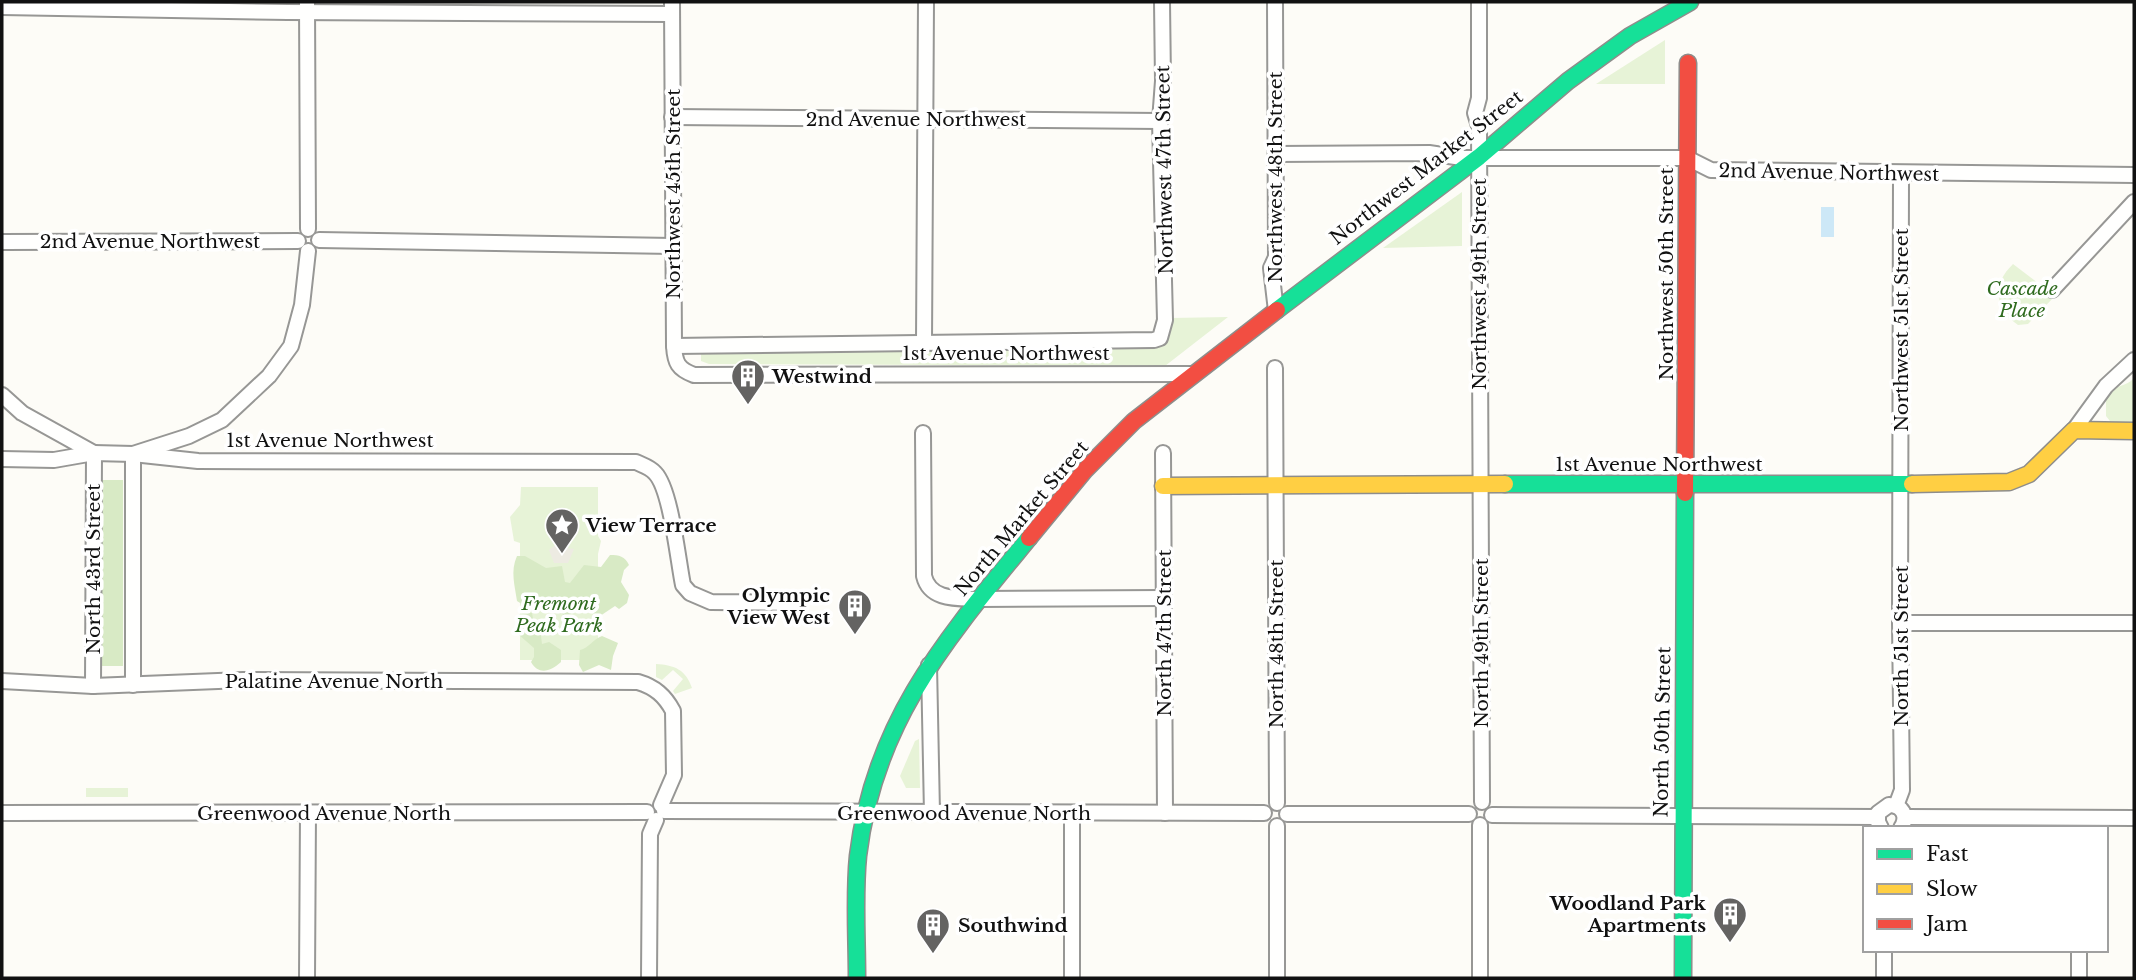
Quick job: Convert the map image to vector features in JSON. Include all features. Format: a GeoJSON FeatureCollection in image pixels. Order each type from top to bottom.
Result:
{"type":"FeatureCollection","features":[{"type":"Feature","properties":{"kind":"street"},"geometry":{"type":"LineString","coordinates":[[924,343],[926,2]]}},
{"type":"Feature","properties":{"kind":"street","name":"Northwest 47th Street"},"geometry":{"type":"LineString","coordinates":[[1160,338],[1165,320],[1160,121],[1163,81],[1162,2]]}},
{"type":"Feature","properties":{"kind":"street","name":"Northwest 48th Street"},"geometry":{"type":"LineString","coordinates":[[1275,2],[1276,257],[1271,268],[1276,311]]}},
{"type":"Feature","properties":{"kind":"street","name":"Northwest 49th Street"},"geometry":{"type":"LineString","coordinates":[[1479,2],[1479,98],[1475,113],[1479,125],[1479,484]]}},
{"type":"Feature","properties":{"kind":"street","name":"Northwest Market Street"},"geometry":{"type":"LineString","coordinates":[[1193,374],[1479,157],[1578,73],[1630,36],[1690,2]]}},
{"type":"Feature","properties":{"kind":"street"},"geometry":{"type":"LineString","coordinates":[[2,7],[672,8]]}},
{"type":"Feature","properties":{"kind":"street"},"geometry":{"type":"LineString","coordinates":[[133,454],[189,436],[222,420],[270,376],[291,346],[302,305],[308,244],[315,232],[307,229],[307,7]]}},
{"type":"Feature","properties":{"kind":"street","name":"Northwest 45th Street"},"geometry":{"type":"LineString","coordinates":[[672,8],[674,346],[675,360],[680,370],[695,375]]}},
{"type":"Feature","properties":{"kind":"street","name":"Northwest 50th Street"},"geometry":{"type":"LineString","coordinates":[[1686,486],[1688,63]]}},
{"type":"Feature","properties":{"kind":"street","name":"2nd Avenue Northwest"},"geometry":{"type":"LineString","coordinates":[[672,117],[1160,121]]}},
{"type":"Feature","properties":{"kind":"street","name":"2nd Avenue Northwest"},"geometry":{"type":"LineString","coordinates":[[1276,154],[1429,153],[1479,157],[1687,158],[1708,170],[2134,175]]}},
{"type":"Feature","properties":{"kind":"street","name":"Northwest 51st Street"},"geometry":{"type":"LineString","coordinates":[[1900,485],[1901,174]]}},
{"type":"Feature","properties":{"kind":"street"},"geometry":{"type":"LineString","coordinates":[[2052,290],[2134,202]]}},
{"type":"Feature","properties":{"kind":"street","name":"2nd Avenue Northwest"},"geometry":{"type":"LineString","coordinates":[[2,242],[673,246]]}},
{"type":"Feature","properties":{"kind":"street","name":"1st Avenue Northwest"},"geometry":{"type":"LineString","coordinates":[[674,346],[1160,338]]}},
{"type":"Feature","properties":{"kind":"street"},"geometry":{"type":"LineString","coordinates":[[2074,430],[2106,386],[2134,360]]}},
{"type":"Feature","properties":{"kind":"street"},"geometry":{"type":"LineString","coordinates":[[1275,368],[1275,485]]}},
{"type":"Feature","properties":{"kind":"street","name":"1st Avenue Northwest"},"geometry":{"type":"LineString","coordinates":[[695,375],[1193,374]]}},
{"type":"Feature","properties":{"kind":"street","name":"North Market Street"},"geometry":{"type":"LineString","coordinates":[[857,978],[858,858],[866,812],[879,764],[903,708],[929,665],[979,599],[1085,470],[1134,421],[1193,374]]}},
{"type":"Feature","properties":{"kind":"street"},"geometry":{"type":"LineString","coordinates":[[2,395],[22,413],[94,453]]}},
{"type":"Feature","properties":{"kind":"street"},"geometry":{"type":"LineString","coordinates":[[2074,430],[2134,431]]}},
{"type":"Feature","properties":{"kind":"street","name":"1st Avenue Northwest"},"geometry":{"type":"LineString","coordinates":[[1163,486],[1900,485],[2009,482],[2029,474],[2074,430]]}},
{"type":"Feature","properties":{"kind":"street"},"geometry":{"type":"LineString","coordinates":[[923,433],[924,576],[926,585],[935,593],[950,598],[979,599],[1164,598]]}},
{"type":"Feature","properties":{"kind":"street","name":"1st Avenue Northwest"},"geometry":{"type":"LineString","coordinates":[[2,460],[54,460],[94,453],[198,461],[636,462],[656,473],[671,518],[683,585],[690,593],[711,603],[800,603]]}},
{"type":"Feature","properties":{"kind":"street","name":"North 43rd Street"},"geometry":{"type":"LineString","coordinates":[[93,685],[94,453]]}},
{"type":"Feature","properties":{"kind":"street","name":"North 47th Street"},"geometry":{"type":"LineString","coordinates":[[1163,453],[1165,813]]}},
{"type":"Feature","properties":{"kind":"street","name":"North 43rd Street"},"geometry":{"type":"LineString","coordinates":[[133,454],[133,685]]}},
{"type":"Feature","properties":{"kind":"street","name":"North 49th Street"},"geometry":{"type":"LineString","coordinates":[[1479,484],[1482,803]]}},
{"type":"Feature","properties":{"kind":"street","name":"North 48th Street"},"geometry":{"type":"LineString","coordinates":[[1275,485],[1280,814],[1277,978]]}},
{"type":"Feature","properties":{"kind":"street","name":"North 51st Street"},"geometry":{"type":"LineString","coordinates":[[1900,485],[1900,817]]}},
{"type":"Feature","properties":{"kind":"street","name":"North 50th Street"},"geometry":{"type":"LineString","coordinates":[[1683,978],[1686,486]]}},
{"type":"Feature","properties":{"kind":"street"},"geometry":{"type":"LineString","coordinates":[[1900,623],[2134,624]]}},
{"type":"Feature","properties":{"kind":"street"},"geometry":{"type":"LineString","coordinates":[[929,665],[932,813]]}},
{"type":"Feature","properties":{"kind":"street","name":"Palatine Avenue North"},"geometry":{"type":"LineString","coordinates":[[2,681],[93,685],[243,680],[628,682],[648,685],[662,695],[673,712],[674,775],[657,812]]}},
{"type":"Feature","properties":{"kind":"street"},"geometry":{"type":"LineString","coordinates":[[1469,814],[1473,806],[1482,803],[1489,806],[1492,815]]}},
{"type":"Feature","properties":{"kind":"street","name":"Greenwood Avenue North"},"geometry":{"type":"LineString","coordinates":[[2,813],[1264,813],[1269,804],[1280,814]]}},
{"type":"Feature","properties":{"kind":"street"},"geometry":{"type":"LineString","coordinates":[[1492,815],[1682,816],[1879,823],[1884,807],[1900,817],[2080,823],[2134,818]]}},
{"type":"Feature","properties":{"kind":"street"},"geometry":{"type":"LineString","coordinates":[[307,812],[307,978]]}},
{"type":"Feature","properties":{"kind":"street"},"geometry":{"type":"LineString","coordinates":[[649,978],[650,834],[657,812]]}},
{"type":"Feature","properties":{"kind":"street"},"geometry":{"type":"LineString","coordinates":[[1072,814],[1072,978]]}},
{"type":"Feature","properties":{"kind":"street"},"geometry":{"type":"LineString","coordinates":[[1280,814],[1469,814]]}},
{"type":"Feature","properties":{"kind":"street"},"geometry":{"type":"LineString","coordinates":[[1469,814],[1473,822],[1479,825],[1487,823],[1492,815]]}},
{"type":"Feature","properties":{"kind":"street"},"geometry":{"type":"LineString","coordinates":[[1479,825],[1480,978]]}},
{"type":"Feature","properties":{"kind":"street"},"geometry":{"type":"LineString","coordinates":[[1884,952],[1884,978]]}},
{"type":"Feature","properties":{"kind":"street"},"geometry":{"type":"LineString","coordinates":[[2079,952],[2079,978]]}},
{"type":"Feature","properties":{"kind":"green space"},"geometry":{"type":"Polygon","coordinates":[[[1665,40],[1665,84],[1596,84],[1665,40]]]}},
{"type":"Feature","properties":{"kind":"green space"},"geometry":{"type":"Polygon","coordinates":[[[1462,192],[1462,246],[1383,248],[1462,192]]]}},
{"type":"Feature","properties":{"kind":"green space","name":"Cascade Place"},"geometry":{"type":"Polygon","coordinates":[[[2013,264],[2055,296],[2028,324],[2018,325],[2001,312],[2000,286],[2004,275],[2013,264]]]}},
{"type":"Feature","properties":{"kind":"green space"},"geometry":{"type":"Polygon","coordinates":[[[1228,317],[1165,366],[709,364],[701,361],[701,351],[708,347],[1150,348],[1166,338],[1171,318],[1228,317]]]}},
{"type":"Feature","properties":{"kind":"green space"},"geometry":{"type":"Polygon","coordinates":[[[2134,378],[2134,424],[2110,421],[2106,416],[2106,394],[2134,378]]]}},
{"type":"Feature","properties":{"kind":"green space"},"geometry":{"type":"Polygon","coordinates":[[[101,480],[123,480],[123,666],[101,666],[101,480]]]}},
{"type":"Feature","properties":{"kind":"green space","name":"Fremont Peak Park"},"geometry":{"type":"Polygon","coordinates":[[[521,487],[598,487],[598,536],[601,541],[598,554],[598,660],[520,660],[520,543],[514,541],[510,517],[520,505],[521,487]]]}},
{"type":"Feature","properties":{"kind":"green space"},"geometry":{"type":"Polygon","coordinates":[[[610,555],[621,557],[629,565],[624,570],[621,582],[629,595],[627,603],[619,609],[615,606],[600,616],[579,605],[570,615],[564,617],[557,604],[551,609],[545,599],[540,598],[528,608],[517,601],[513,573],[517,556],[525,556],[546,568],[562,566],[565,582],[570,583],[584,565],[601,567],[610,555]]]}},
{"type":"Feature","properties":{"kind":"green space"},"geometry":{"type":"Polygon","coordinates":[[[524,612],[532,613],[534,624],[540,628],[542,644],[549,642],[561,650],[561,662],[553,668],[541,671],[531,662],[534,648],[518,634],[517,616],[524,612]]]}},
{"type":"Feature","properties":{"kind":"green space"},"geometry":{"type":"Polygon","coordinates":[[[602,636],[618,643],[611,670],[599,665],[583,672],[579,665],[580,650],[602,636]]]}},
{"type":"Feature","properties":{"kind":"green space"},"geometry":{"type":"Polygon","coordinates":[[[656,664],[679,670],[687,677],[692,688],[675,694],[673,691],[683,679],[673,670],[662,680],[656,677],[656,664]]]}},
{"type":"Feature","properties":{"kind":"green space"},"geometry":{"type":"Polygon","coordinates":[[[919,739],[920,788],[906,788],[900,776],[915,741],[919,739]]]}},
{"type":"Feature","properties":{"kind":"green space"},"geometry":{"type":"Polygon","coordinates":[[[86,788],[128,788],[128,797],[86,797],[86,788]]]}},
{"type":"Feature","properties":{"kind":"shaded area","name":"View Terrace"},"geometry":{"type":"Polygon","coordinates":[[[554,546],[574,549],[568,563],[554,563],[549,550],[554,546]]]}},
{"type":"Feature","properties":{"kind":"water"},"geometry":{"type":"Polygon","coordinates":[[[1821,207],[1834,207],[1834,237],[1821,237],[1821,207]]]}},
{"type":"Feature","properties":{"kind":"traffic: fast"},"geometry":{"type":"LineString","coordinates":[[1277,310],[1479,157],[1568,81],[1630,36],[1690,2]]}},
{"type":"Feature","properties":{"kind":"traffic: fast"},"geometry":{"type":"LineString","coordinates":[[1505,484],[1912,484]]}},
{"type":"Feature","properties":{"kind":"traffic: fast"},"geometry":{"type":"LineString","coordinates":[[1683,978],[1685,493]]}},
{"type":"Feature","properties":{"kind":"traffic: fast"},"geometry":{"type":"LineString","coordinates":[[857,978],[858,856],[867,808],[880,763],[898,722],[943,647],[1029,538]]}},
{"type":"Feature","properties":{"kind":"traffic: slow"},"geometry":{"type":"LineString","coordinates":[[1912,484],[2009,482],[2029,474],[2074,430],[2134,431]]}},
{"type":"Feature","properties":{"kind":"traffic: slow"},"geometry":{"type":"LineString","coordinates":[[1163,486],[1505,484]]}},
{"type":"Feature","properties":{"kind":"traffic: jam"},"geometry":{"type":"LineString","coordinates":[[1685,493],[1688,63]]}},
{"type":"Feature","properties":{"kind":"traffic: jam"},"geometry":{"type":"LineString","coordinates":[[1029,538],[1085,470],[1134,421],[1277,310]]}},
{"type":"Feature","properties":{"kind":"place","name":"Westwind"},"geometry":{"type":"Point","coordinates":[748,406]}},
{"type":"Feature","properties":{"kind":"place","name":"View Terrace"},"geometry":{"type":"Point","coordinates":[562,555]}},
{"type":"Feature","properties":{"kind":"place","name":"Olympic View West"},"geometry":{"type":"Point","coordinates":[855,636]}},
{"type":"Feature","properties":{"kind":"place","name":"Woodland Park Apartments"},"geometry":{"type":"Point","coordinates":[1730,944]}},
{"type":"Feature","properties":{"kind":"place","name":"Southwind"},"geometry":{"type":"Point","coordinates":[933,955]}}]}
